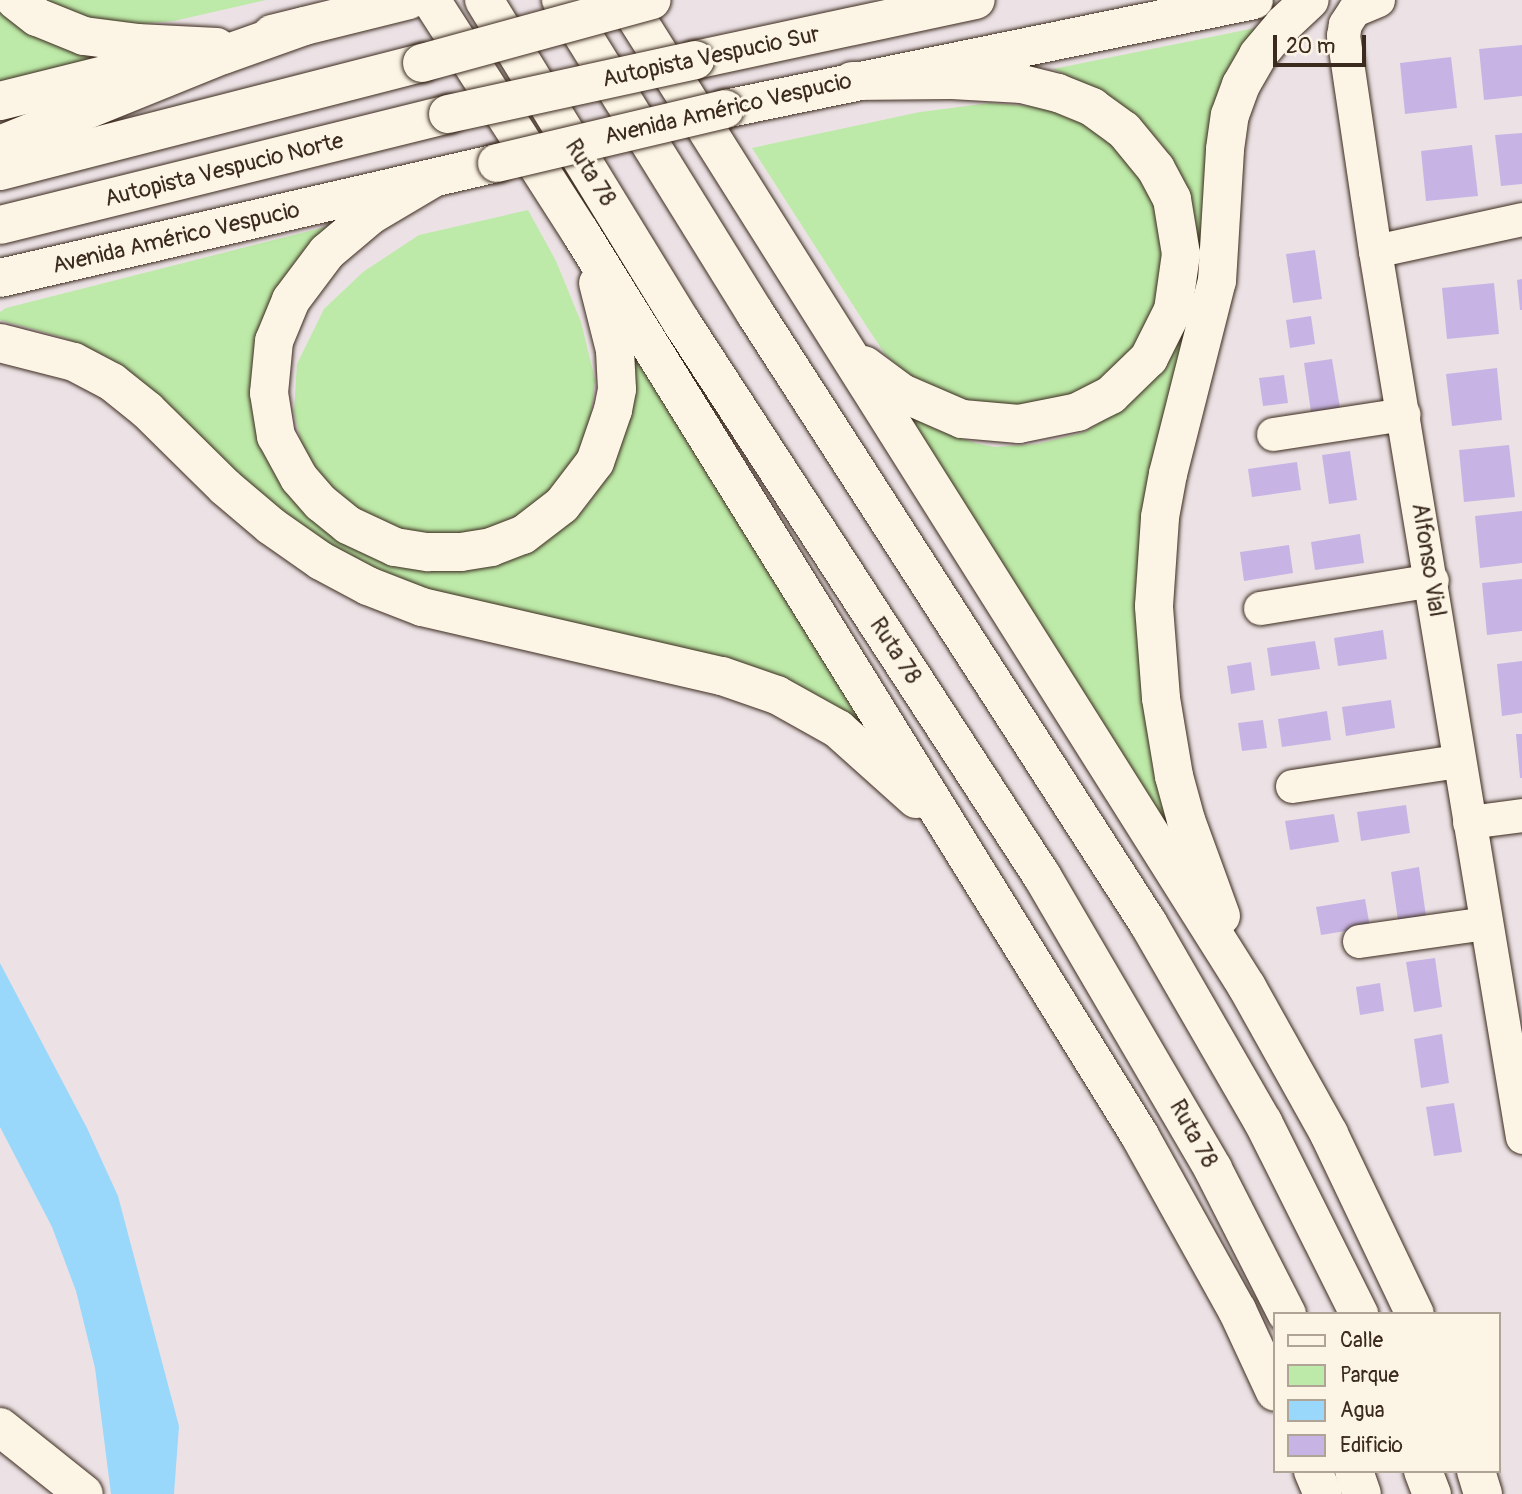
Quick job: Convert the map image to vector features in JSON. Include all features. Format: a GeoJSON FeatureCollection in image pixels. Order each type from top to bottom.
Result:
{"type":"FeatureCollection","features":[{"type":"Feature","properties":{"kind":"main road"},"geometry":{"type":"LineString","coordinates":[[15,0],[37,17],[84,36],[137,43],[217,47]]}},
{"type":"Feature","properties":{"kind":"main road"},"geometry":{"type":"LineString","coordinates":[[0,101],[415,0],[580,232],[965,850],[1140,1136],[1237,1310],[1274,1390]]}},
{"type":"Feature","properties":{"kind":"main road","name":"Ruta 78"},"geometry":{"type":"LineString","coordinates":[[484,0],[682,323],[1049,888],[1213,1169],[1286,1312]]}},
{"type":"Feature","properties":{"kind":"main road"},"geometry":{"type":"LineString","coordinates":[[561,0],[755,313],[1148,923],[1263,1122],[1358,1312]]}},
{"type":"Feature","properties":{"kind":"main road"},"geometry":{"type":"LineString","coordinates":[[625,0],[1247,987],[1329,1134],[1414,1312]]}},
{"type":"Feature","properties":{"kind":"main road"},"geometry":{"type":"LineString","coordinates":[[0,171],[422,63],[652,0]]}},
{"type":"Feature","properties":{"kind":"main road","name":"Autopista Vespucio Sur"},"geometry":{"type":"LineString","coordinates":[[448,114],[976,0]]}},
{"type":"Feature","properties":{"kind":"main road","name":"Avenida Américo Vespucio"},"geometry":{"type":"LineString","coordinates":[[0,278],[725,109],[1254,0]]}},
{"type":"Feature","properties":{"kind":"main road"},"geometry":{"type":"LineString","coordinates":[[1247,987],[1186,820],[1170,751],[1154,606],[1160,517],[1168,474],[1217,281],[1225,149],[1230,115],[1241,85],[1258,55],[1283,24],[1310,0]]}},
{"type":"Feature","properties":{"kind":"main road"},"geometry":{"type":"LineString","coordinates":[[0,145],[223,55],[305,26]]}},
{"type":"Feature","properties":{"kind":"main road"},"geometry":{"type":"LineString","coordinates":[[842,344],[887,384],[943,412],[1003,424],[1060,418],[1111,395],[1149,358],[1172,310],[1181,264],[1180,235],[1166,185],[1136,141],[1092,107],[1058,93],[1021,84],[964,80],[852,81]]}},
{"type":"Feature","properties":{"kind":"main road","name":"Autopista Vespucio Norte"},"geometry":{"type":"LineString","coordinates":[[0,225],[448,114]]}},
{"type":"Feature","properties":{"kind":"main road"},"geometry":{"type":"LineString","coordinates":[[432,179],[371,215],[327,252],[291,300],[279,325],[271,356],[270,407],[283,453],[299,478],[321,503],[348,525],[380,542],[413,551],[446,553],[476,550],[508,541],[549,517],[595,462],[613,410],[616,368],[605,302],[580,232]]}},
{"type":"Feature","properties":{"kind":"main road"},"geometry":{"type":"LineString","coordinates":[[0,343],[74,362],[112,382],[147,410],[225,487],[271,526],[321,561],[368,586],[442,612],[722,676],[802,707],[838,729],[867,752],[965,850]]}},
{"type":"Feature","properties":{"kind":"main road"},"geometry":{"type":"LineString","coordinates":[[0,1427],[78,1489]]}},
{"type":"Feature","properties":{"kind":"main road"},"geometry":{"type":"LineString","coordinates":[[1314,1473],[1323,1494]]}},
{"type":"Feature","properties":{"kind":"main road"},"geometry":{"type":"LineString","coordinates":[[1355,1473],[1362,1494]]}},
{"type":"Feature","properties":{"kind":"main road"},"geometry":{"type":"LineString","coordinates":[[1424,1473],[1432,1494]]}},
{"type":"Feature","properties":{"kind":"main road"},"geometry":{"type":"LineString","coordinates":[[1476,1473],[1483,1494]]}},
{"type":"Feature","properties":{"kind":"street","name":"Alfonso Vial"},"geometry":{"type":"LineString","coordinates":[[1378,0],[1354,10],[1345,24],[1343,35],[1375,251],[1432,580],[1458,761],[1522,1137]]}},
{"type":"Feature","properties":{"kind":"street"},"geometry":{"type":"LineString","coordinates":[[1375,251],[1522,219]]}},
{"type":"Feature","properties":{"kind":"street"},"geometry":{"type":"LineString","coordinates":[[1273,433],[1404,414]]}},
{"type":"Feature","properties":{"kind":"street"},"geometry":{"type":"LineString","coordinates":[[1260,608],[1432,580]]}},
{"type":"Feature","properties":{"kind":"street"},"geometry":{"type":"LineString","coordinates":[[1292,786],[1458,761]]}},
{"type":"Feature","properties":{"kind":"street"},"geometry":{"type":"LineString","coordinates":[[1469,822],[1522,816]]}},
{"type":"Feature","properties":{"kind":"street"},"geometry":{"type":"LineString","coordinates":[[1359,941],[1486,923]]}},
{"type":"Feature","properties":{"kind":"green space"},"geometry":{"type":"Polygon","coordinates":[[[38,0],[266,0],[174,21],[125,25],[105,23],[38,0]]]}},
{"type":"Feature","properties":{"kind":"green space"},"geometry":{"type":"Polygon","coordinates":[[[0,10],[54,45],[108,63],[0,88],[0,10]]]}},
{"type":"Feature","properties":{"kind":"green space"},"geometry":{"type":"Polygon","coordinates":[[[1260,27],[1240,48],[1228,69],[1212,110],[1208,132],[1208,254],[1147,494],[1178,854],[902,410],[933,428],[995,447],[1037,444],[1085,432],[1126,405],[1147,382],[1174,162],[1160,142],[1143,126],[1086,84],[1053,69],[1260,27]]]}},
{"type":"Feature","properties":{"kind":"green space"},"geometry":{"type":"Polygon","coordinates":[[[990,103],[1040,107],[1062,113],[1108,135],[1151,186],[1165,280],[1135,355],[1074,402],[977,408],[931,389],[903,370],[885,354],[752,148],[920,112],[990,103]]]}},
{"type":"Feature","properties":{"kind":"green space"},"geometry":{"type":"Polygon","coordinates":[[[528,210],[556,261],[581,322],[595,380],[587,450],[517,534],[409,545],[331,493],[302,445],[294,412],[297,364],[324,309],[363,272],[419,235],[528,210]]]}},
{"type":"Feature","properties":{"kind":"green space"},"geometry":{"type":"Polygon","coordinates":[[[337,224],[255,375],[360,548],[573,520],[587,506],[613,464],[628,330],[883,740],[837,707],[783,677],[708,654],[427,593],[306,536],[132,375],[109,358],[65,338],[0,320],[0,312],[6,308],[337,224]]]}},
{"type":"Feature","properties":{"kind":"water"},"geometry":{"type":"Polygon","coordinates":[[[0,963],[87,1128],[118,1196],[179,1426],[174,1494],[111,1494],[95,1368],[76,1291],[52,1227],[0,1127],[0,963]]]}},
{"type":"Feature","properties":{"kind":"building"},"geometry":{"type":"Polygon","coordinates":[[[1522,45],[1522,96],[1484,100],[1479,49],[1522,45]]]}},
{"type":"Feature","properties":{"kind":"building"},"geometry":{"type":"Polygon","coordinates":[[[1451,57],[1457,108],[1405,114],[1400,63],[1451,57]]]}},
{"type":"Feature","properties":{"kind":"building"},"geometry":{"type":"Polygon","coordinates":[[[1522,133],[1522,184],[1501,186],[1495,135],[1522,133]]]}},
{"type":"Feature","properties":{"kind":"building"},"geometry":{"type":"Polygon","coordinates":[[[1472,145],[1478,196],[1426,201],[1421,151],[1472,145]]]}},
{"type":"Feature","properties":{"kind":"building"},"geometry":{"type":"Polygon","coordinates":[[[1315,250],[1322,299],[1293,303],[1286,254],[1315,250]]]}},
{"type":"Feature","properties":{"kind":"building"},"geometry":{"type":"Polygon","coordinates":[[[1522,279],[1522,310],[1520,310],[1517,280],[1522,279]]]}},
{"type":"Feature","properties":{"kind":"building"},"geometry":{"type":"Polygon","coordinates":[[[1494,283],[1499,334],[1447,339],[1442,288],[1494,283]]]}},
{"type":"Feature","properties":{"kind":"building"},"geometry":{"type":"Polygon","coordinates":[[[1311,316],[1315,344],[1290,348],[1286,320],[1311,316]]]}},
{"type":"Feature","properties":{"kind":"building"},"geometry":{"type":"Polygon","coordinates":[[[1332,359],[1340,408],[1311,412],[1304,363],[1332,359]]]}},
{"type":"Feature","properties":{"kind":"building"},"geometry":{"type":"Polygon","coordinates":[[[1497,368],[1502,420],[1452,426],[1446,374],[1497,368]]]}},
{"type":"Feature","properties":{"kind":"building"},"geometry":{"type":"Polygon","coordinates":[[[1284,375],[1288,403],[1263,406],[1259,378],[1284,375]]]}},
{"type":"Feature","properties":{"kind":"building"},"geometry":{"type":"Polygon","coordinates":[[[1509,445],[1515,497],[1464,502],[1459,450],[1509,445]]]}},
{"type":"Feature","properties":{"kind":"building"},"geometry":{"type":"Polygon","coordinates":[[[1350,451],[1357,500],[1329,504],[1322,455],[1350,451]]]}},
{"type":"Feature","properties":{"kind":"building"},"geometry":{"type":"Polygon","coordinates":[[[1297,462],[1301,490],[1252,497],[1248,469],[1297,462]]]}},
{"type":"Feature","properties":{"kind":"building"},"geometry":{"type":"Polygon","coordinates":[[[1522,511],[1522,563],[1480,568],[1475,516],[1522,511]]]}},
{"type":"Feature","properties":{"kind":"building"},"geometry":{"type":"Polygon","coordinates":[[[1360,534],[1364,563],[1315,570],[1311,542],[1360,534]]]}},
{"type":"Feature","properties":{"kind":"building"},"geometry":{"type":"Polygon","coordinates":[[[1289,545],[1293,573],[1244,581],[1240,552],[1289,545]]]}},
{"type":"Feature","properties":{"kind":"building"},"geometry":{"type":"Polygon","coordinates":[[[1522,579],[1522,631],[1487,635],[1482,583],[1522,579]]]}},
{"type":"Feature","properties":{"kind":"building"},"geometry":{"type":"Polygon","coordinates":[[[1383,630],[1387,659],[1338,666],[1334,638],[1383,630]]]}},
{"type":"Feature","properties":{"kind":"building"},"geometry":{"type":"Polygon","coordinates":[[[1315,641],[1320,669],[1271,676],[1267,648],[1315,641]]]}},
{"type":"Feature","properties":{"kind":"building"},"geometry":{"type":"Polygon","coordinates":[[[1522,661],[1522,713],[1502,716],[1497,664],[1522,661]]]}},
{"type":"Feature","properties":{"kind":"building"},"geometry":{"type":"Polygon","coordinates":[[[1251,662],[1255,690],[1231,694],[1227,666],[1251,662]]]}},
{"type":"Feature","properties":{"kind":"building"},"geometry":{"type":"Polygon","coordinates":[[[1391,700],[1395,728],[1346,736],[1342,707],[1391,700]]]}},
{"type":"Feature","properties":{"kind":"building"},"geometry":{"type":"Polygon","coordinates":[[[1327,711],[1331,740],[1282,747],[1278,719],[1327,711]]]}},
{"type":"Feature","properties":{"kind":"building"},"geometry":{"type":"Polygon","coordinates":[[[1263,720],[1267,748],[1242,751],[1238,723],[1263,720]]]}},
{"type":"Feature","properties":{"kind":"building"},"geometry":{"type":"Polygon","coordinates":[[[1516,734],[1522,734],[1522,778],[1520,778],[1516,734]]]}},
{"type":"Feature","properties":{"kind":"building"},"geometry":{"type":"Polygon","coordinates":[[[1406,805],[1410,833],[1361,841],[1357,812],[1406,805]]]}},
{"type":"Feature","properties":{"kind":"building"},"geometry":{"type":"Polygon","coordinates":[[[1334,814],[1339,842],[1290,850],[1285,821],[1334,814]]]}},
{"type":"Feature","properties":{"kind":"building"},"geometry":{"type":"Polygon","coordinates":[[[1419,867],[1426,916],[1398,920],[1391,872],[1419,867]]]}},
{"type":"Feature","properties":{"kind":"building"},"geometry":{"type":"Polygon","coordinates":[[[1365,899],[1370,927],[1321,935],[1316,907],[1365,899]]]}},
{"type":"Feature","properties":{"kind":"building"},"geometry":{"type":"Polygon","coordinates":[[[1435,958],[1442,1007],[1414,1012],[1406,962],[1435,958]]]}},
{"type":"Feature","properties":{"kind":"building"},"geometry":{"type":"Polygon","coordinates":[[[1380,983],[1384,1011],[1360,1015],[1356,987],[1380,983]]]}},
{"type":"Feature","properties":{"kind":"building"},"geometry":{"type":"Polygon","coordinates":[[[1442,1034],[1449,1083],[1421,1088],[1414,1039],[1442,1034]]]}},
{"type":"Feature","properties":{"kind":"building"},"geometry":{"type":"Polygon","coordinates":[[[1454,1103],[1462,1152],[1434,1156],[1426,1107],[1454,1103]]]}}]}
